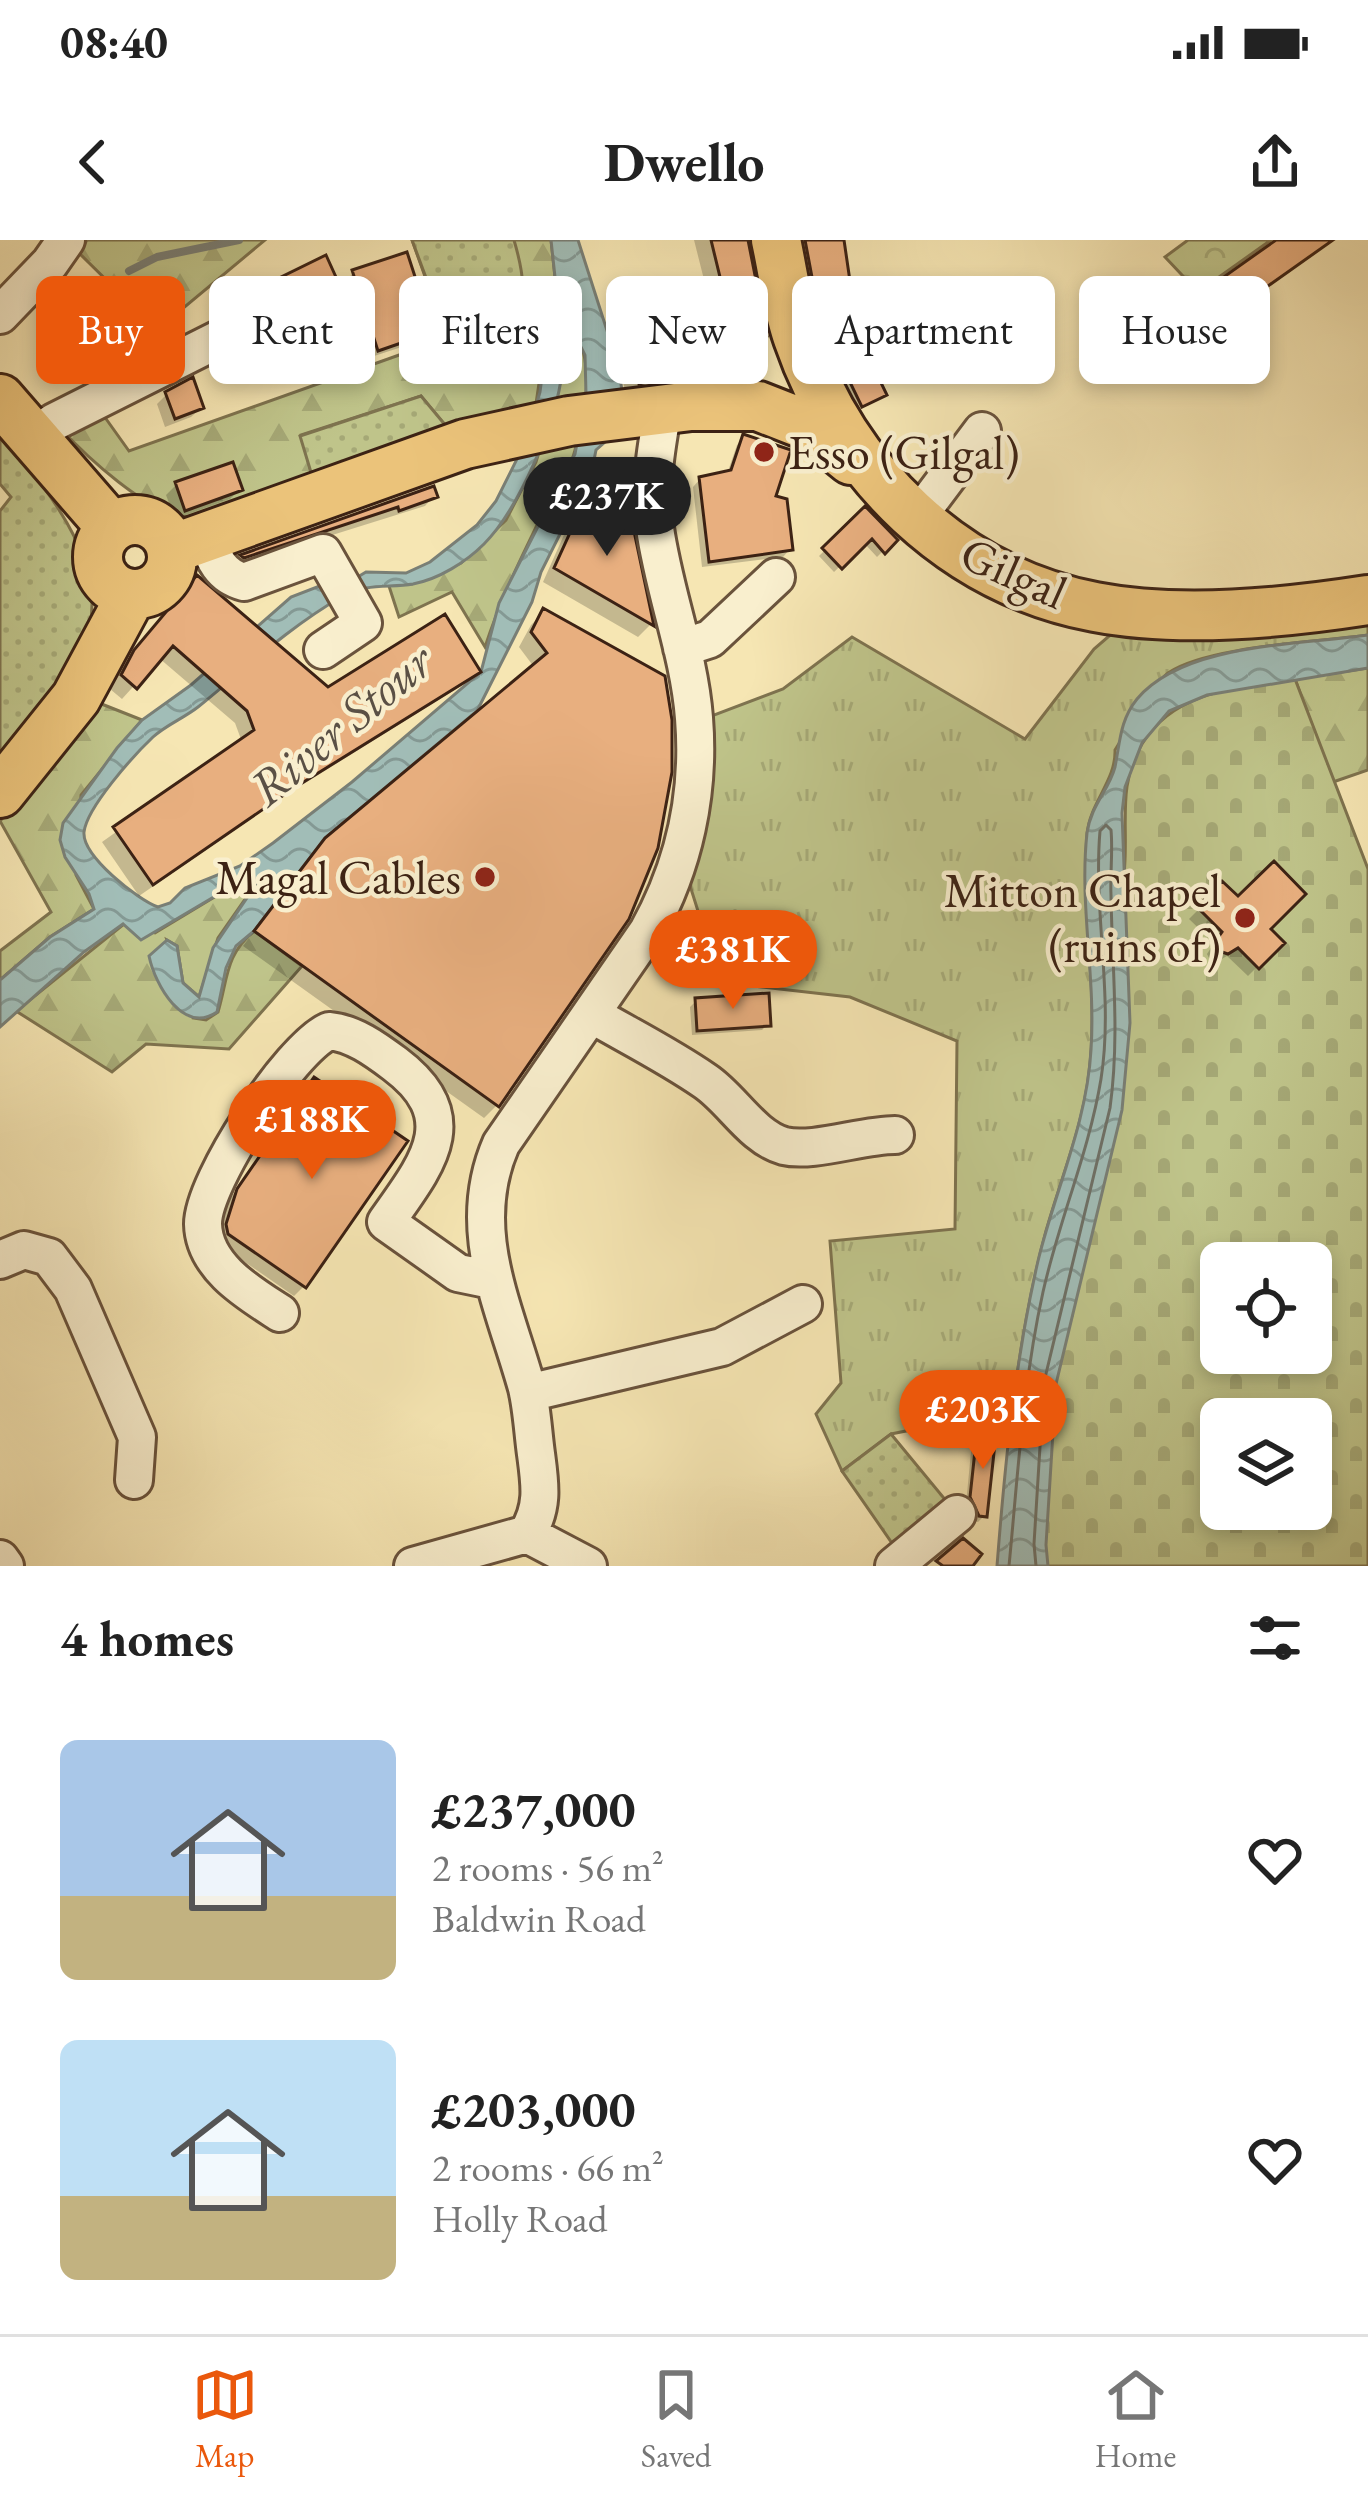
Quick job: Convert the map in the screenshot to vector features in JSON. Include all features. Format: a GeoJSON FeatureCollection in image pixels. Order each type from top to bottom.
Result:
{"type":"FeatureCollection","features":[{"type":"Feature","properties":{"kind":"main road"},"geometry":{"type":"LineString","coordinates":[[189,543],[148,521],[129,520],[112,528],[98,553],[101,572],[113,587],[131,594],[151,590],[166,578],[189,543],[499,434],[747,392],[773,376],[791,348],[790,306],[776,240]]}},
{"type":"Feature","properties":{"kind":"main road","name":"Gilgal"},"geometry":{"type":"LineString","coordinates":[[790,306],[802,350],[856,452],[905,509],[969,558],[1000,574],[1034,590],[1097,607],[1211,612],[1368,600]]}},
{"type":"Feature","properties":{"kind":"main road"},"geometry":{"type":"LineString","coordinates":[[0,399],[112,528]]}},
{"type":"Feature","properties":{"kind":"main road"},"geometry":{"type":"LineString","coordinates":[[664,409],[758,406],[794,418],[823,436],[905,509]]}},
{"type":"Feature","properties":{"kind":"main road"},"geometry":{"type":"LineString","coordinates":[[0,793],[76,698],[131,594]]}},
{"type":"Feature","properties":{"kind":"street"},"geometry":{"type":"LineString","coordinates":[[0,316],[65,240]]}},
{"type":"Feature","properties":{"kind":"street"},"geometry":{"type":"LineString","coordinates":[[35,439],[54,422],[209,344]]}},
{"type":"Feature","properties":{"kind":"street"},"geometry":{"type":"LineString","coordinates":[[532,1550],[541,1495],[528,1393],[492,1280],[484,1224],[489,1172],[516,1119],[648,931],[681,857],[691,811],[694,721],[654,525],[653,479],[664,409]]}},
{"type":"Feature","properties":{"kind":"street"},"geometry":{"type":"LineString","coordinates":[[905,509],[982,431]]}},
{"type":"Feature","properties":{"kind":"street"},"geometry":{"type":"LineString","coordinates":[[189,543],[212,556],[231,579],[244,582],[323,554],[364,623],[323,650]]}},
{"type":"Feature","properties":{"kind":"street"},"geometry":{"type":"LineString","coordinates":[[682,648],[710,639],[776,577]]}},
{"type":"Feature","properties":{"kind":"street"},"geometry":{"type":"LineString","coordinates":[[591,1014],[706,1082],[766,1139],[788,1147],[895,1135]]}},
{"type":"Feature","properties":{"kind":"street"},"geometry":{"type":"LineString","coordinates":[[280,1313],[230,1279],[205,1234],[203,1221],[242,1134],[294,1059],[329,1030],[360,1041],[409,1074],[432,1107],[431,1157],[386,1222],[458,1274],[492,1280]]}},
{"type":"Feature","properties":{"kind":"street"},"geometry":{"type":"LineString","coordinates":[[0,1260],[24,1250],[49,1257],[73,1288],[137,1437],[134,1480]]}},
{"type":"Feature","properties":{"kind":"street"},"geometry":{"type":"LineString","coordinates":[[528,1393],[722,1347],[803,1304]]}},
{"type":"Feature","properties":{"kind":"street"},"geometry":{"type":"LineString","coordinates":[[894,1566],[958,1514]]}},
{"type":"Feature","properties":{"kind":"street"},"geometry":{"type":"LineString","coordinates":[[412,1566],[532,1550],[588,1566]]}},
{"type":"Feature","properties":{"kind":"green space"},"geometry":{"type":"Polygon","coordinates":[[[87,240],[265,240],[222,276],[209,276],[209,287],[185,307],[185,276],[102,276],[79,253],[87,240]]]}},
{"type":"Feature","properties":{"kind":"green space"},"geometry":{"type":"Polygon","coordinates":[[[412,240],[551,240],[555,276],[425,276],[412,240]]]}},
{"type":"Feature","properties":{"kind":"green space"},"geometry":{"type":"Polygon","coordinates":[[[412,240],[514,240],[522,276],[425,276],[412,240]]]}},
{"type":"Feature","properties":{"kind":"green space"},"geometry":{"type":"Polygon","coordinates":[[[1188,240],[1271,240],[1220,276],[1183,276],[1165,257],[1188,240]]]}},
{"type":"Feature","properties":{"kind":"green space"},"geometry":{"type":"Polygon","coordinates":[[[582,349],[587,380],[569,468],[518,565],[485,647],[452,592],[399,617],[388,583],[412,584],[461,563],[506,520],[536,462],[560,384],[582,384],[582,349]]]}},
{"type":"Feature","properties":{"kind":"green space"},"geometry":{"type":"Polygon","coordinates":[[[399,355],[399,384],[539,384],[535,410],[451,432],[421,396],[301,435],[313,479],[232,508],[188,517],[136,495],[59,427],[99,409],[129,451],[318,384],[375,384],[375,364],[399,355]]]}},
{"type":"Feature","properties":{"kind":"green space"},"geometry":{"type":"Polygon","coordinates":[[[421,396],[451,432],[313,479],[300,436],[421,396]]]}},
{"type":"Feature","properties":{"kind":"green space"},"geometry":{"type":"Polygon","coordinates":[[[0,433],[72,532],[91,590],[91,620],[75,663],[0,763],[0,511],[11,497],[0,484],[0,433]]]}},
{"type":"Feature","properties":{"kind":"green space"},"geometry":{"type":"Polygon","coordinates":[[[1368,615],[1368,635],[1236,651],[1186,664],[1161,679],[1140,709],[1115,750],[1087,834],[1089,1072],[1077,1132],[1035,1275],[1012,1410],[891,1434],[842,1471],[816,1414],[841,1383],[830,1241],[955,1229],[957,1041],[850,997],[701,980],[698,911],[681,857],[706,718],[783,689],[852,637],[1025,739],[1094,649],[1116,630],[1368,615]]]}},
{"type":"Feature","properties":{"kind":"green space"},"geometry":{"type":"Polygon","coordinates":[[[1368,668],[1368,770],[1333,782],[1295,679],[1368,668]]]}},
{"type":"Feature","properties":{"kind":"green space"},"geometry":{"type":"Polygon","coordinates":[[[1295,679],[1368,869],[1368,1566],[1021,1566],[1103,1106],[1130,772],[1155,726],[1189,702],[1230,689],[1295,679]]]}},
{"type":"Feature","properties":{"kind":"green space"},"geometry":{"type":"Polygon","coordinates":[[[94,701],[142,720],[81,795],[76,875],[94,909],[50,937],[0,980],[0,951],[51,912],[0,821],[41,775],[94,701]]]}},
{"type":"Feature","properties":{"kind":"green space"},"geometry":{"type":"Polygon","coordinates":[[[246,878],[257,882],[218,938],[199,997],[183,983],[177,946],[167,940],[193,1018],[206,1020],[218,1012],[233,958],[254,931],[302,966],[229,1049],[146,1044],[112,1072],[16,1011],[124,924],[155,933],[246,878]]]}},
{"type":"Feature","properties":{"kind":"green space"},"geometry":{"type":"Polygon","coordinates":[[[891,1434],[957,1514],[903,1559],[842,1471],[891,1434]]]}},
{"type":"Feature","properties":{"kind":"water"},"geometry":{"type":"Polygon","coordinates":[[[551,240],[578,240],[606,327],[606,384],[621,384],[613,435],[596,450],[592,470],[541,572],[532,602],[477,711],[325,838],[254,931],[236,946],[217,1012],[193,1017],[172,1004],[149,956],[167,940],[177,946],[183,983],[199,997],[213,948],[257,883],[246,878],[141,940],[123,924],[0,1027],[0,980],[50,937],[94,909],[60,840],[63,823],[117,748],[142,720],[191,685],[291,597],[330,582],[351,581],[366,572],[406,573],[430,562],[477,525],[496,501],[526,441],[541,384],[560,384],[544,439],[522,488],[484,544],[433,578],[343,596],[268,648],[135,756],[93,809],[84,832],[86,842],[125,887],[158,907],[170,903],[185,888],[240,866],[273,843],[481,672],[499,603],[575,454],[586,394],[582,276],[555,276],[551,240]]]}},
{"type":"Feature","properties":{"kind":"water"},"geometry":{"type":"Polygon","coordinates":[[[1368,635],[1368,668],[1207,695],[1169,711],[1142,743],[1125,787],[1122,813],[1130,1023],[1122,1110],[1056,1384],[1048,1566],[997,1566],[1023,1336],[1088,1077],[1092,1023],[1087,833],[1115,767],[1127,715],[1158,681],[1213,657],[1368,635]]]}},
{"type":"Feature","properties":{"kind":"building"},"geometry":{"type":"Polygon","coordinates":[[[711,240],[748,240],[755,276],[720,276],[711,240]]]}},
{"type":"Feature","properties":{"kind":"building"},"geometry":{"type":"Polygon","coordinates":[[[805,240],[844,240],[849,276],[812,276],[805,240]]]}},
{"type":"Feature","properties":{"kind":"building"},"geometry":{"type":"Polygon","coordinates":[[[1276,240],[1333,240],[1270,285],[1270,276],[1225,276],[1276,240]]]}},
{"type":"Feature","properties":{"kind":"building"},"geometry":{"type":"Polygon","coordinates":[[[407,252],[415,276],[399,276],[399,344],[378,351],[375,276],[354,276],[352,270],[407,252]]]}},
{"type":"Feature","properties":{"kind":"building"},"geometry":{"type":"Polygon","coordinates":[[[326,255],[335,276],[283,276],[326,255]]]}},
{"type":"Feature","properties":{"kind":"building"},"geometry":{"type":"Polygon","coordinates":[[[193,377],[204,408],[175,419],[165,392],[193,377]]]}},
{"type":"Feature","properties":{"kind":"building"},"geometry":{"type":"Polygon","coordinates":[[[851,384],[882,384],[887,395],[862,407],[851,384]]]}},
{"type":"Feature","properties":{"kind":"building"},"geometry":{"type":"Polygon","coordinates":[[[743,434],[791,450],[776,496],[787,499],[793,550],[709,562],[699,477],[731,470],[743,434]]]}},
{"type":"Feature","properties":{"kind":"building"},"geometry":{"type":"Polygon","coordinates":[[[233,462],[243,490],[185,511],[175,482],[233,462]]]}},
{"type":"Feature","properties":{"kind":"building"},"geometry":{"type":"Polygon","coordinates":[[[434,486],[438,497],[399,511],[398,507],[244,558],[240,555],[434,486]]]}},
{"type":"Feature","properties":{"kind":"building"},"geometry":{"type":"Polygon","coordinates":[[[584,502],[631,517],[654,626],[554,568],[584,502]]]}},
{"type":"Feature","properties":{"kind":"building"},"geometry":{"type":"Polygon","coordinates":[[[865,506],[898,540],[885,554],[872,539],[842,569],[822,548],[865,506]]]}},
{"type":"Feature","properties":{"kind":"building"},"geometry":{"type":"Polygon","coordinates":[[[197,575],[328,687],[445,614],[481,672],[294,788],[153,885],[113,827],[254,730],[247,711],[173,646],[137,689],[121,675],[134,650],[197,575]]]}},
{"type":"Feature","properties":{"kind":"building","name":"Magal Cables"},"geometry":{"type":"Polygon","coordinates":[[[543,608],[665,676],[672,720],[672,772],[658,848],[629,919],[499,1107],[254,931],[325,838],[547,653],[531,632],[543,608]]]}},
{"type":"Feature","properties":{"kind":"building","name":"Mitton Chapel (ruins of)"},"geometry":{"type":"Polygon","coordinates":[[[1274,861],[1306,894],[1271,929],[1285,943],[1259,969],[1238,948],[1228,954],[1219,951],[1215,942],[1222,932],[1197,907],[1222,881],[1238,896],[1274,861]]]}},
{"type":"Feature","properties":{"kind":"building"},"geometry":{"type":"Polygon","coordinates":[[[769,993],[771,1026],[697,1031],[695,998],[769,993]]]}},
{"type":"Feature","properties":{"kind":"building"},"geometry":{"type":"Polygon","coordinates":[[[314,1077],[408,1141],[306,1288],[228,1234],[226,1224],[237,1189],[314,1077]]]}},
{"type":"Feature","properties":{"kind":"building"},"geometry":{"type":"Polygon","coordinates":[[[977,1432],[996,1434],[987,1517],[979,1516],[970,1497],[977,1432]]]}},
{"type":"Feature","properties":{"kind":"building"},"geometry":{"type":"Polygon","coordinates":[[[963,1538],[982,1554],[973,1566],[943,1566],[936,1561],[963,1538]]]}},
{"type":"Feature","properties":{"kind":"waterway"},"geometry":{"type":"LineString","coordinates":[[129,271],[157,257],[239,240]]}},
{"type":"Feature","properties":{"kind":"place","name":"Esso (Gilgal)"},"geometry":{"type":"Point","coordinates":[764,452]}},
{"type":"Feature","properties":{"kind":"place","name":"Magal Cables"},"geometry":{"type":"Point","coordinates":[485,877]}},
{"type":"Feature","properties":{"kind":"place","name":"Mitton Chapel (ruins of)"},"geometry":{"type":"Point","coordinates":[1245,918]}},
{"type":"Feature","properties":{"kind":"water label","name":"River Stour"},"geometry":{"type":"Point","coordinates":[340,724]}}]}
